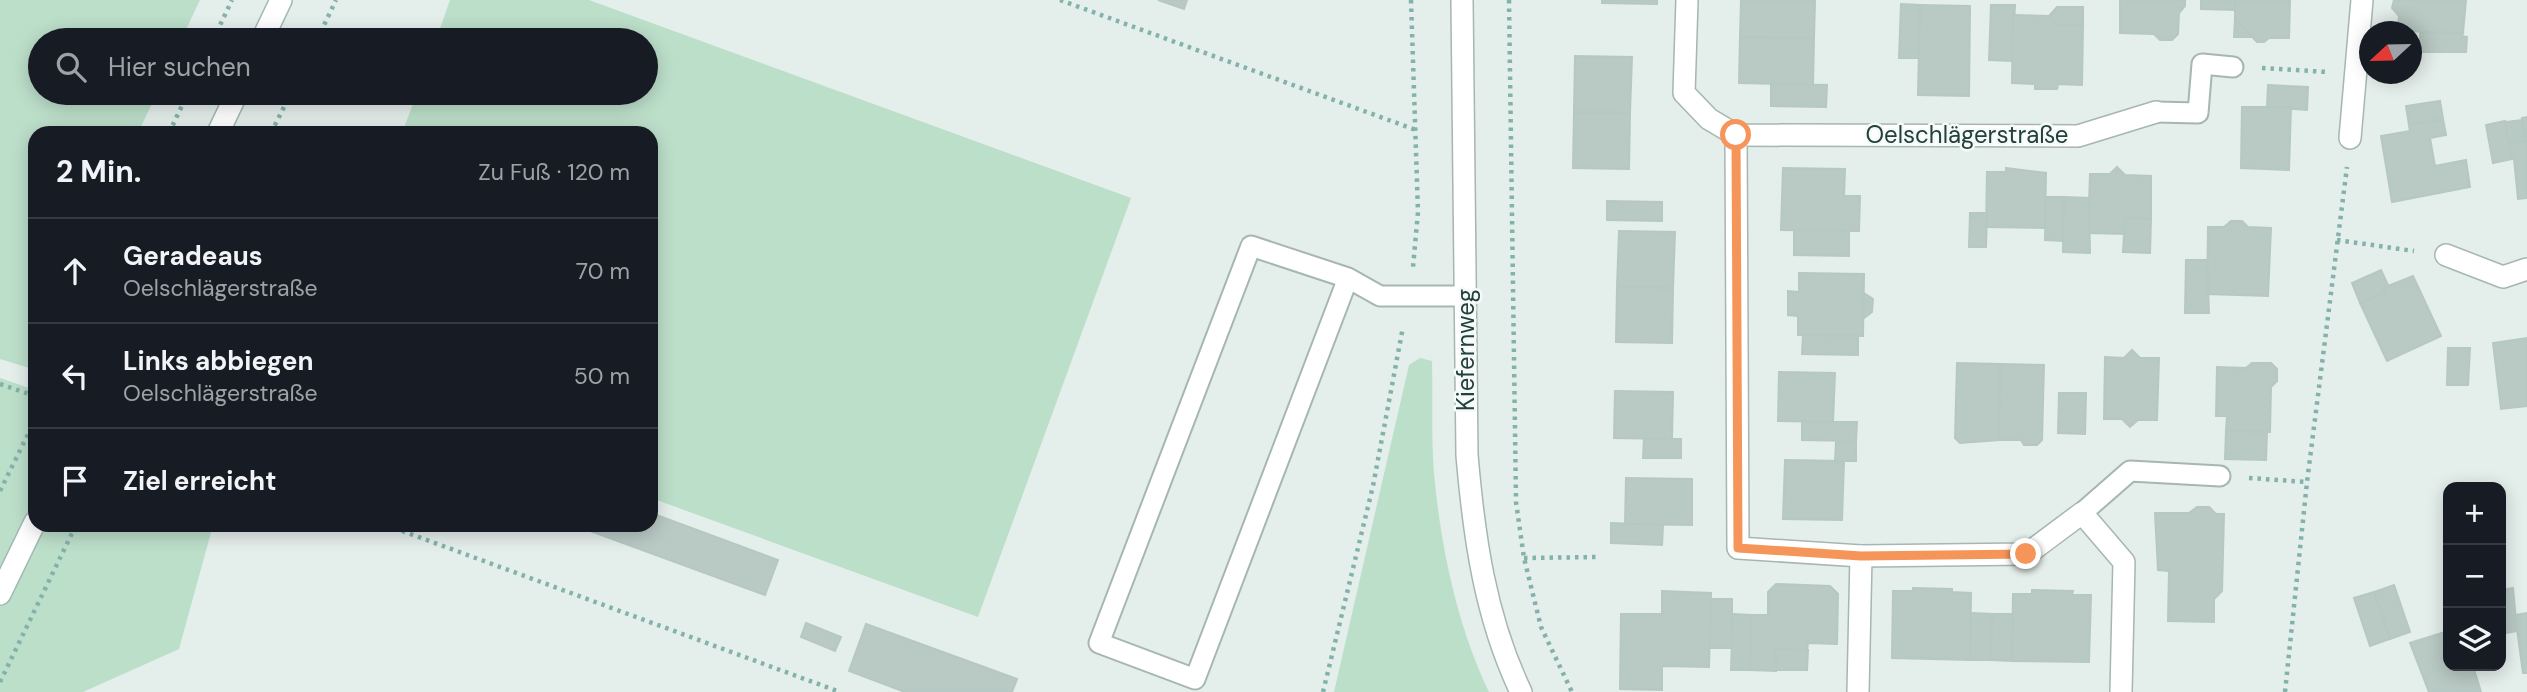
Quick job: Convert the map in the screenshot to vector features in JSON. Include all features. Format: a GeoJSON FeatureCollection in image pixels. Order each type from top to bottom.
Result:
{"type":"FeatureCollection","features":[{"type":"Feature","properties":{"kind":"street"},"geometry":{"type":"LineString","coordinates":[[268,28],[281,0]]}},
{"type":"Feature","properties":{"kind":"street","name":"Kiefernweg"},"geometry":{"type":"LineString","coordinates":[[1462,0],[1466,455],[1473,526],[1501,650],[1521,692]]}},
{"type":"Feature","properties":{"kind":"street"},"geometry":{"type":"LineString","coordinates":[[1687,0],[1685,93],[1709,119],[1736,135],[1738,548],[1861,556],[2026,554],[2082,513],[2124,562],[2121,692]]}},
{"type":"Feature","properties":{"kind":"street"},"geometry":{"type":"LineString","coordinates":[[2350,138],[2362,0]]}},
{"type":"Feature","properties":{"kind":"street"},"geometry":{"type":"LineString","coordinates":[[221,126],[231,105]]}},
{"type":"Feature","properties":{"kind":"street","name":"Oelschlägerstraße"},"geometry":{"type":"LineString","coordinates":[[1736,135],[2078,136],[2156,112]]}},
{"type":"Feature","properties":{"kind":"street"},"geometry":{"type":"LineString","coordinates":[[2446,255],[2503,277],[2527,269]]}},
{"type":"Feature","properties":{"kind":"street"},"geometry":{"type":"LineString","coordinates":[[0,594],[30,532]]}},
{"type":"Feature","properties":{"kind":"street"},"geometry":{"type":"LineString","coordinates":[[1858,692],[1861,556]]}},
{"type":"Feature","properties":{"kind":"lane","name":"Oelschlägerstraße"},"geometry":{"type":"LineString","coordinates":[[2156,112],[2198,113],[2202,64],[2233,67]]}},
{"type":"Feature","properties":{"kind":"lane"},"geometry":{"type":"LineString","coordinates":[[1348,278],[1195,680],[1099,643],[1251,246],[1348,278],[1380,296],[1465,296]]}},
{"type":"Feature","properties":{"kind":"lane"},"geometry":{"type":"LineString","coordinates":[[2082,513],[2130,471],[2220,475]]}},
{"type":"Feature","properties":{"kind":"path"},"geometry":{"type":"LineString","coordinates":[[219,28],[232,0]]}},
{"type":"Feature","properties":{"kind":"path"},"geometry":{"type":"LineString","coordinates":[[323,28],[336,0]]}},
{"type":"Feature","properties":{"kind":"path"},"geometry":{"type":"LineString","coordinates":[[1060,0],[1416,130]]}},
{"type":"Feature","properties":{"kind":"path"},"geometry":{"type":"LineString","coordinates":[[1323,692],[1373,486],[1410,296],[1418,212],[1411,0]]}},
{"type":"Feature","properties":{"kind":"path"},"geometry":{"type":"LineString","coordinates":[[1509,0],[1516,502],[1524,558],[1541,627],[1572,692]]}},
{"type":"Feature","properties":{"kind":"path"},"geometry":{"type":"LineString","coordinates":[[2233,67],[2355,75]]}},
{"type":"Feature","properties":{"kind":"path"},"geometry":{"type":"LineString","coordinates":[[172,126],[182,105]]}},
{"type":"Feature","properties":{"kind":"path"},"geometry":{"type":"LineString","coordinates":[[274,126],[284,105]]}},
{"type":"Feature","properties":{"kind":"path"},"geometry":{"type":"LineString","coordinates":[[2285,692],[2307,482],[2350,138]]}},
{"type":"Feature","properties":{"kind":"path"},"geometry":{"type":"LineString","coordinates":[[2337,240],[2446,255]]}},
{"type":"Feature","properties":{"kind":"path"},"geometry":{"type":"LineString","coordinates":[[0,384],[28,394]]}},
{"type":"Feature","properties":{"kind":"path"},"geometry":{"type":"LineString","coordinates":[[0,491],[28,434]]}},
{"type":"Feature","properties":{"kind":"path"},"geometry":{"type":"LineString","coordinates":[[2220,475],[2307,482]]}},
{"type":"Feature","properties":{"kind":"path"},"geometry":{"type":"LineString","coordinates":[[0,681],[73,532]]}},
{"type":"Feature","properties":{"kind":"path"},"geometry":{"type":"LineString","coordinates":[[405,532],[840,692]]}},
{"type":"Feature","properties":{"kind":"path"},"geometry":{"type":"LineString","coordinates":[[1524,558],[1599,557]]}},
{"type":"Feature","properties":{"kind":"green space"},"geometry":{"type":"Polygon","coordinates":[[[0,0],[200,0],[187,28],[28,28],[28,105],[151,105],[141,126],[28,126],[28,368],[0,359],[0,0]]]}},
{"type":"Feature","properties":{"kind":"green space"},"geometry":{"type":"Polygon","coordinates":[[[450,0],[589,0],[1131,198],[978,617],[658,501],[658,126],[405,126],[412,105],[658,105],[658,28],[440,28],[450,0]]]}},
{"type":"Feature","properties":{"kind":"green space"},"geometry":{"type":"Polygon","coordinates":[[[1420,358],[1432,361],[1434,474],[1446,558],[1459,613],[1489,692],[1334,692],[1409,365],[1420,358]]]}},
{"type":"Feature","properties":{"kind":"green space"},"geometry":{"type":"Polygon","coordinates":[[[0,378],[28,388],[28,532],[211,532],[179,649],[83,692],[0,692],[0,378]]]}},
{"type":"Feature","properties":{"kind":"building"},"geometry":{"type":"Polygon","coordinates":[[[1158,0],[1187,0],[1184,9],[1158,0]]]}},
{"type":"Feature","properties":{"kind":"building"},"geometry":{"type":"Polygon","coordinates":[[[1602,0],[1657,0],[1657,4],[1602,3],[1602,0]]]}},
{"type":"Feature","properties":{"kind":"building"},"geometry":{"type":"Polygon","coordinates":[[[1741,0],[1815,0],[1814,38],[1740,37],[1741,0]]]}},
{"type":"Feature","properties":{"kind":"building"},"geometry":{"type":"Polygon","coordinates":[[[2120,0],[2185,0],[2185,6],[2179,13],[2178,34],[2172,40],[2160,40],[2154,34],[2120,33],[2120,0]]]}},
{"type":"Feature","properties":{"kind":"building"},"geometry":{"type":"Polygon","coordinates":[[[2201,0],[2235,0],[2235,10],[2201,9],[2201,0]]]}},
{"type":"Feature","properties":{"kind":"building"},"geometry":{"type":"Polygon","coordinates":[[[2235,0],[2290,0],[2289,38],[2269,38],[2264,42],[2257,42],[2235,19],[2235,0]]]}},
{"type":"Feature","properties":{"kind":"building"},"geometry":{"type":"Polygon","coordinates":[[[2394,0],[2466,0],[2463,33],[2422,32],[2422,21],[2398,21],[2399,16],[2392,8],[2394,0]]]}},
{"type":"Feature","properties":{"kind":"building"},"geometry":{"type":"Polygon","coordinates":[[[1901,4],[1920,5],[1919,58],[1899,58],[1901,4]]]}},
{"type":"Feature","properties":{"kind":"building"},"geometry":{"type":"Polygon","coordinates":[[[1920,5],[1970,6],[1969,96],[1918,95],[1920,5]]]}},
{"type":"Feature","properties":{"kind":"building"},"geometry":{"type":"Polygon","coordinates":[[[1991,5],[2015,5],[2012,61],[1989,60],[1991,5]]]}},
{"type":"Feature","properties":{"kind":"building"},"geometry":{"type":"Polygon","coordinates":[[[2057,7],[2083,7],[2083,25],[2058,25],[2049,16],[2057,7]]]}},
{"type":"Feature","properties":{"kind":"building"},"geometry":{"type":"Polygon","coordinates":[[[2013,15],[2049,16],[2058,25],[2083,25],[2082,85],[2058,84],[2057,89],[2035,89],[2035,84],[2012,83],[2013,15]]]}},
{"type":"Feature","properties":{"kind":"building"},"geometry":{"type":"Polygon","coordinates":[[[2235,19],[2252,37],[2234,37],[2235,19]]]}},
{"type":"Feature","properties":{"kind":"building"},"geometry":{"type":"Polygon","coordinates":[[[2422,33],[2463,33],[2462,36],[2467,37],[2466,52],[2422,52],[2422,33]]]}},
{"type":"Feature","properties":{"kind":"building"},"geometry":{"type":"Polygon","coordinates":[[[1740,37],[1814,38],[1813,85],[1739,83],[1740,37]]]}},
{"type":"Feature","properties":{"kind":"building"},"geometry":{"type":"Polygon","coordinates":[[[1575,56],[1632,57],[1630,113],[1574,112],[1575,56]]]}},
{"type":"Feature","properties":{"kind":"building"},"geometry":{"type":"Polygon","coordinates":[[[1771,84],[1827,85],[1826,107],[1771,106],[1771,84]]]}},
{"type":"Feature","properties":{"kind":"building"},"geometry":{"type":"Polygon","coordinates":[[[2268,85],[2308,87],[2307,110],[2267,107],[2268,85]]]}},
{"type":"Feature","properties":{"kind":"building"},"geometry":{"type":"Polygon","coordinates":[[[2440,101],[2443,119],[2409,125],[2406,106],[2440,101]]]}},
{"type":"Feature","properties":{"kind":"building"},"geometry":{"type":"Polygon","coordinates":[[[2242,107],[2291,107],[2289,170],[2241,168],[2242,107]]]}},
{"type":"Feature","properties":{"kind":"building"},"geometry":{"type":"Polygon","coordinates":[[[1574,112],[1630,113],[1629,169],[1573,168],[1574,112]]]}},
{"type":"Feature","properties":{"kind":"building"},"geometry":{"type":"Polygon","coordinates":[[[2527,117],[2527,198],[2518,199],[2514,159],[2509,143],[2525,141],[2522,118],[2527,117]]]}},
{"type":"Feature","properties":{"kind":"building"},"geometry":{"type":"Polygon","coordinates":[[[2443,119],[2446,135],[2430,138],[2435,166],[2466,160],[2470,187],[2392,202],[2381,136],[2410,131],[2409,125],[2443,119]]]}},
{"type":"Feature","properties":{"kind":"building"},"geometry":{"type":"Polygon","coordinates":[[[2522,120],[2525,141],[2509,143],[2505,122],[2522,120]]]}},
{"type":"Feature","properties":{"kind":"building"},"geometry":{"type":"Polygon","coordinates":[[[2505,121],[2512,159],[2493,163],[2486,125],[2505,121]]]}},
{"type":"Feature","properties":{"kind":"building"},"geometry":{"type":"Polygon","coordinates":[[[2117,167],[2125,175],[2151,176],[2151,219],[2125,218],[2125,234],[2088,233],[2090,174],[2110,174],[2117,167]]]}},
{"type":"Feature","properties":{"kind":"building"},"geometry":{"type":"Polygon","coordinates":[[[1783,168],[1845,169],[1844,196],[1860,196],[1859,231],[1781,230],[1783,168]]]}},
{"type":"Feature","properties":{"kind":"building"},"geometry":{"type":"Polygon","coordinates":[[[2006,168],[2046,173],[2045,228],[1986,227],[1987,172],[2006,172],[2006,168]]]}},
{"type":"Feature","properties":{"kind":"building"},"geometry":{"type":"Polygon","coordinates":[[[2046,197],[2064,197],[2063,241],[2045,240],[2046,197]]]}},
{"type":"Feature","properties":{"kind":"building"},"geometry":{"type":"Polygon","coordinates":[[[2064,197],[2089,198],[2090,253],[2063,252],[2064,197]]]}},
{"type":"Feature","properties":{"kind":"building"},"geometry":{"type":"Polygon","coordinates":[[[1607,201],[1662,202],[1662,221],[1607,220],[1607,201]]]}},
{"type":"Feature","properties":{"kind":"building"},"geometry":{"type":"Polygon","coordinates":[[[1970,213],[1987,213],[1986,247],[1969,247],[1970,213]]]}},
{"type":"Feature","properties":{"kind":"building"},"geometry":{"type":"Polygon","coordinates":[[[2125,218],[2151,219],[2150,253],[2123,252],[2125,218]]]}},
{"type":"Feature","properties":{"kind":"building"},"geometry":{"type":"Polygon","coordinates":[[[2231,221],[2242,221],[2248,227],[2271,228],[2268,296],[2207,294],[2208,227],[2224,227],[2231,221]]]}},
{"type":"Feature","properties":{"kind":"building"},"geometry":{"type":"Polygon","coordinates":[[[1794,230],[1849,231],[1849,256],[1794,255],[1794,230]]]}},
{"type":"Feature","properties":{"kind":"building"},"geometry":{"type":"Polygon","coordinates":[[[1619,231],[1675,232],[1673,288],[1617,287],[1619,231]]]}},
{"type":"Feature","properties":{"kind":"building"},"geometry":{"type":"Polygon","coordinates":[[[2186,260],[2207,260],[2209,313],[2185,313],[2186,260]]]}},
{"type":"Feature","properties":{"kind":"building"},"geometry":{"type":"Polygon","coordinates":[[[2381,270],[2388,285],[2383,288],[2386,292],[2360,303],[2352,283],[2381,270]]]}},
{"type":"Feature","properties":{"kind":"building"},"geometry":{"type":"Polygon","coordinates":[[[1799,273],[1864,274],[1863,336],[1798,335],[1798,316],[1788,315],[1788,291],[1799,292],[1799,273]]]}},
{"type":"Feature","properties":{"kind":"building"},"geometry":{"type":"Polygon","coordinates":[[[2413,276],[2441,336],[2387,361],[2360,303],[2386,292],[2383,288],[2413,276]]]}},
{"type":"Feature","properties":{"kind":"building"},"geometry":{"type":"Polygon","coordinates":[[[1617,287],[1673,288],[1672,343],[1616,342],[1617,287]]]}},
{"type":"Feature","properties":{"kind":"building"},"geometry":{"type":"Polygon","coordinates":[[[1864,293],[1873,299],[1872,312],[1864,318],[1864,293]]]}},
{"type":"Feature","properties":{"kind":"building"},"geometry":{"type":"Polygon","coordinates":[[[1803,335],[1858,336],[1858,355],[1802,354],[1803,335]]]}},
{"type":"Feature","properties":{"kind":"building"},"geometry":{"type":"Polygon","coordinates":[[[2527,338],[2527,406],[2501,409],[2493,343],[2527,338]]]}},
{"type":"Feature","properties":{"kind":"building"},"geometry":{"type":"Polygon","coordinates":[[[2448,348],[2470,348],[2468,385],[2447,385],[2448,348]]]}},
{"type":"Feature","properties":{"kind":"building"},"geometry":{"type":"Polygon","coordinates":[[[2132,350],[2140,358],[2159,358],[2157,420],[2138,420],[2130,427],[2122,419],[2104,419],[2105,357],[2124,358],[2132,350]]]}},
{"type":"Feature","properties":{"kind":"building"},"geometry":{"type":"Polygon","coordinates":[[[1957,363],[2000,364],[1999,440],[1960,443],[1955,438],[1957,363]]]}},
{"type":"Feature","properties":{"kind":"building"},"geometry":{"type":"Polygon","coordinates":[[[2252,363],[2271,363],[2277,369],[2277,381],[2271,387],[2270,432],[2226,431],[2227,416],[2216,416],[2217,367],[2246,368],[2252,363]]]}},
{"type":"Feature","properties":{"kind":"building"},"geometry":{"type":"Polygon","coordinates":[[[2000,364],[2044,365],[2042,440],[2037,445],[2024,445],[2021,440],[1999,440],[2000,364]]]}},
{"type":"Feature","properties":{"kind":"building"},"geometry":{"type":"Polygon","coordinates":[[[1779,372],[1835,373],[1833,422],[1778,421],[1779,372]]]}},
{"type":"Feature","properties":{"kind":"building"},"geometry":{"type":"Polygon","coordinates":[[[1615,391],[1673,392],[1672,439],[1614,438],[1615,391]]]}},
{"type":"Feature","properties":{"kind":"building"},"geometry":{"type":"Polygon","coordinates":[[[2059,393],[2086,393],[2085,434],[2058,433],[2059,393]]]}},
{"type":"Feature","properties":{"kind":"building"},"geometry":{"type":"Polygon","coordinates":[[[1802,422],[1857,422],[1856,441],[1802,440],[1802,422]]]}},
{"type":"Feature","properties":{"kind":"building"},"geometry":{"type":"Polygon","coordinates":[[[2226,431],[2267,432],[2266,460],[2225,459],[2226,431]]]}},
{"type":"Feature","properties":{"kind":"building"},"geometry":{"type":"Polygon","coordinates":[[[1644,439],[1681,439],[1681,458],[1643,458],[1644,439]]]}},
{"type":"Feature","properties":{"kind":"building"},"geometry":{"type":"Polygon","coordinates":[[[1836,442],[1856,442],[1856,461],[1835,461],[1836,442]]]}},
{"type":"Feature","properties":{"kind":"building"},"geometry":{"type":"Polygon","coordinates":[[[1785,460],[1844,461],[1842,520],[1783,519],[1785,460]]]}},
{"type":"Feature","properties":{"kind":"building"},"geometry":{"type":"Polygon","coordinates":[[[1626,478],[1692,479],[1692,525],[1625,524],[1626,478]]]}},
{"type":"Feature","properties":{"kind":"building"},"geometry":{"type":"Polygon","coordinates":[[[2197,507],[2209,507],[2216,514],[2224,514],[2222,591],[2214,599],[2214,622],[2168,621],[2169,571],[2158,570],[2155,513],[2189,513],[2197,507]]]}},
{"type":"Feature","properties":{"kind":"building"},"geometry":{"type":"Polygon","coordinates":[[[658,516],[778,560],[765,595],[593,532],[658,532],[658,516]]]}},
{"type":"Feature","properties":{"kind":"building"},"geometry":{"type":"Polygon","coordinates":[[[1611,523],[1663,525],[1662,545],[1611,543],[1611,523]]]}},
{"type":"Feature","properties":{"kind":"building"},"geometry":{"type":"Polygon","coordinates":[[[1776,584],[1830,586],[1838,594],[1837,644],[1808,643],[1807,650],[1776,649],[1776,671],[1750,670],[1751,615],[1768,615],[1768,592],[1776,584]]]}},
{"type":"Feature","properties":{"kind":"building"},"geometry":{"type":"Polygon","coordinates":[[[2394,585],[2410,632],[2390,639],[2374,592],[2394,585]]]}},
{"type":"Feature","properties":{"kind":"building"},"geometry":{"type":"Polygon","coordinates":[[[1913,588],[1952,589],[1952,592],[1971,593],[1970,660],[1892,658],[1893,591],[1913,591],[1913,588]]]}},
{"type":"Feature","properties":{"kind":"building"},"geometry":{"type":"Polygon","coordinates":[[[2513,588],[2517,631],[2506,633],[2506,608],[2506,589],[2513,588]]]}},
{"type":"Feature","properties":{"kind":"building"},"geometry":{"type":"Polygon","coordinates":[[[2032,590],[2073,591],[2072,595],[2091,595],[2089,662],[2012,661],[2013,594],[2032,594],[2032,590]]]}},
{"type":"Feature","properties":{"kind":"building"},"geometry":{"type":"Polygon","coordinates":[[[1662,591],[1711,593],[1709,667],[1662,666],[1662,690],[1620,689],[1621,614],[1662,614],[1662,591]]]}},
{"type":"Feature","properties":{"kind":"building"},"geometry":{"type":"Polygon","coordinates":[[[2374,592],[2390,639],[2370,646],[2354,598],[2374,592]]]}},
{"type":"Feature","properties":{"kind":"building"},"geometry":{"type":"Polygon","coordinates":[[[1711,599],[1732,599],[1732,648],[1710,648],[1711,599]]]}},
{"type":"Feature","properties":{"kind":"building"},"geometry":{"type":"Polygon","coordinates":[[[1971,613],[1992,614],[1991,660],[1970,660],[1971,613]]]}},
{"type":"Feature","properties":{"kind":"building"},"geometry":{"type":"Polygon","coordinates":[[[2527,613],[2527,673],[2523,673],[2515,615],[2527,613]]]}},
{"type":"Feature","properties":{"kind":"building"},"geometry":{"type":"Polygon","coordinates":[[[1733,614],[1751,615],[1750,670],[1731,670],[1733,614]]]}},
{"type":"Feature","properties":{"kind":"building"},"geometry":{"type":"Polygon","coordinates":[[[1992,614],[2013,614],[2012,661],[1991,660],[1992,614]]]}},
{"type":"Feature","properties":{"kind":"building"},"geometry":{"type":"Polygon","coordinates":[[[806,623],[841,637],[835,651],[801,637],[806,623]]]}},
{"type":"Feature","properties":{"kind":"building"},"geometry":{"type":"Polygon","coordinates":[[[866,624],[1017,679],[1012,692],[905,692],[849,671],[866,624]]]}},
{"type":"Feature","properties":{"kind":"building"},"geometry":{"type":"Polygon","coordinates":[[[2443,633],[2443,671],[2475,671],[2481,692],[2429,692],[2410,643],[2443,633]]]}},
{"type":"Feature","properties":{"kind":"building"},"geometry":{"type":"Polygon","coordinates":[[[1776,649],[1808,650],[1807,670],[1776,670],[1776,649]]]}},
{"type":"Feature","properties":{"kind":"route"},"geometry":{"type":"LineString","coordinates":[[1736,135],[1738,548],[1861,556],[2026,554]]}}]}
